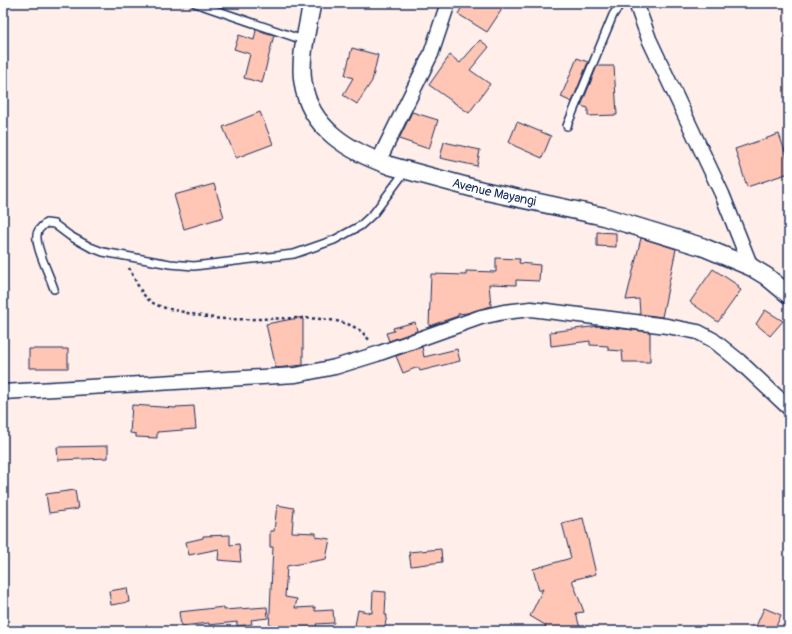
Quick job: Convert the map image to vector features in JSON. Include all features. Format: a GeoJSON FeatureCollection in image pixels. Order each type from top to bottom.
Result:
{"type":"FeatureCollection","features":[{"type":"Feature","properties":{"kind":"street","name":"Avenue Mayangi"},"geometry":{"type":"LineString","coordinates":[[312,3],[303,63],[303,82],[308,104],[322,125],[344,145],[378,162],[406,170],[480,190],[602,216],[702,247],[751,266],[766,276],[789,296]]}},
{"type":"Feature","properties":{"kind":"street"},"geometry":{"type":"LineString","coordinates":[[378,162],[431,54],[448,3]]}},
{"type":"Feature","properties":{"kind":"street"},"geometry":{"type":"LineString","coordinates":[[636,3],[649,39],[722,194],[751,266]]}},
{"type":"Feature","properties":{"kind":"street"},"geometry":{"type":"LineString","coordinates":[[3,392],[296,375],[335,367],[377,354],[481,317],[504,312],[531,309],[667,326],[698,332],[713,340],[739,361],[789,408]]}},
{"type":"Feature","properties":{"kind":"lane"},"geometry":{"type":"LineString","coordinates":[[195,3],[306,41]]}},
{"type":"Feature","properties":{"kind":"lane"},"geometry":{"type":"LineString","coordinates":[[566,126],[613,15],[621,3]]}},
{"type":"Feature","properties":{"kind":"lane"},"geometry":{"type":"LineString","coordinates":[[54,289],[37,244],[36,234],[46,223],[54,224],[90,248],[103,252],[170,264],[194,266],[294,254],[334,240],[360,226],[374,213],[406,170]]}},
{"type":"Feature","properties":{"kind":"path"},"geometry":{"type":"LineString","coordinates":[[122,255],[143,293],[150,301],[159,306],[200,316],[228,319],[310,318],[338,322],[353,326],[360,330],[377,354]]}},
{"type":"Feature","properties":{"kind":"building"},"geometry":{"type":"Polygon","coordinates":[[[464,3],[506,3],[487,32],[458,14],[464,3]]]}},
{"type":"Feature","properties":{"kind":"building"},"geometry":{"type":"Polygon","coordinates":[[[256,30],[274,35],[262,83],[244,78],[250,54],[234,49],[239,35],[254,40],[256,30]]]}},
{"type":"Feature","properties":{"kind":"building"},"geometry":{"type":"Polygon","coordinates":[[[480,40],[489,47],[470,70],[490,84],[469,113],[429,85],[450,55],[460,63],[480,40]]]}},
{"type":"Feature","properties":{"kind":"building"},"geometry":{"type":"Polygon","coordinates":[[[352,48],[378,55],[372,81],[357,104],[343,95],[353,78],[345,75],[352,48]]]}},
{"type":"Feature","properties":{"kind":"building"},"geometry":{"type":"Polygon","coordinates":[[[577,58],[588,62],[572,102],[561,97],[577,58]]]}},
{"type":"Feature","properties":{"kind":"building"},"geometry":{"type":"Polygon","coordinates":[[[597,66],[614,66],[617,115],[588,116],[588,108],[581,106],[597,66]]]}},
{"type":"Feature","properties":{"kind":"building"},"geometry":{"type":"Polygon","coordinates":[[[260,112],[273,144],[236,158],[223,127],[260,112]]]}},
{"type":"Feature","properties":{"kind":"building"},"geometry":{"type":"Polygon","coordinates":[[[412,112],[438,120],[429,149],[399,139],[412,112]]]}},
{"type":"Feature","properties":{"kind":"building"},"geometry":{"type":"Polygon","coordinates":[[[517,122],[551,136],[542,158],[509,142],[517,122]]]}},
{"type":"Feature","properties":{"kind":"building"},"geometry":{"type":"Polygon","coordinates":[[[779,134],[789,163],[789,173],[747,187],[735,149],[779,134]]]}},
{"type":"Feature","properties":{"kind":"building"},"geometry":{"type":"Polygon","coordinates":[[[444,142],[480,150],[477,166],[440,158],[444,142]]]}},
{"type":"Feature","properties":{"kind":"building"},"geometry":{"type":"Polygon","coordinates":[[[214,184],[224,217],[184,229],[174,195],[214,184]]]}},
{"type":"Feature","properties":{"kind":"building"},"geometry":{"type":"Polygon","coordinates":[[[597,232],[616,233],[616,247],[597,246],[597,232]]]}},
{"type":"Feature","properties":{"kind":"building"},"geometry":{"type":"Polygon","coordinates":[[[641,238],[676,249],[662,317],[640,314],[639,299],[626,300],[641,238]]]}},
{"type":"Feature","properties":{"kind":"building"},"geometry":{"type":"Polygon","coordinates":[[[496,258],[520,259],[519,263],[540,265],[539,281],[516,280],[516,285],[489,284],[491,306],[458,314],[458,316],[429,326],[431,274],[466,275],[466,271],[496,272],[496,258]]]}},
{"type":"Feature","properties":{"kind":"building"},"geometry":{"type":"Polygon","coordinates":[[[713,269],[739,286],[738,288],[741,290],[718,322],[690,302],[713,269]]]}},
{"type":"Feature","properties":{"kind":"building"},"geometry":{"type":"Polygon","coordinates":[[[765,310],[783,321],[770,336],[756,324],[765,310]]]}},
{"type":"Feature","properties":{"kind":"building"},"geometry":{"type":"Polygon","coordinates":[[[303,317],[303,365],[276,368],[266,324],[303,317]]]}},
{"type":"Feature","properties":{"kind":"building"},"geometry":{"type":"Polygon","coordinates":[[[415,322],[417,331],[389,341],[386,333],[394,331],[393,328],[415,322]]]}},
{"type":"Feature","properties":{"kind":"building"},"geometry":{"type":"Polygon","coordinates":[[[599,326],[650,332],[650,362],[623,362],[622,351],[608,350],[608,346],[590,345],[590,341],[551,346],[550,332],[599,326]]]}},
{"type":"Feature","properties":{"kind":"building"},"geometry":{"type":"Polygon","coordinates":[[[422,347],[424,357],[457,349],[460,361],[420,371],[418,367],[403,373],[396,356],[422,347]]]}},
{"type":"Feature","properties":{"kind":"building"},"geometry":{"type":"Polygon","coordinates":[[[29,349],[68,349],[68,368],[29,368],[29,349]]]}},
{"type":"Feature","properties":{"kind":"building"},"geometry":{"type":"Polygon","coordinates":[[[132,405],[176,408],[194,406],[196,429],[157,432],[157,438],[136,437],[136,434],[130,433],[132,405]]]}},
{"type":"Feature","properties":{"kind":"building"},"geometry":{"type":"Polygon","coordinates":[[[108,446],[108,458],[58,460],[57,447],[108,446]]]}},
{"type":"Feature","properties":{"kind":"building"},"geometry":{"type":"Polygon","coordinates":[[[75,490],[78,509],[49,513],[46,494],[75,490]]]}},
{"type":"Feature","properties":{"kind":"building"},"geometry":{"type":"Polygon","coordinates":[[[277,505],[294,508],[292,532],[316,533],[316,537],[330,539],[326,559],[287,566],[285,597],[297,599],[295,608],[315,607],[315,611],[333,610],[334,623],[316,624],[317,627],[288,629],[288,631],[269,631],[273,547],[270,547],[270,531],[274,531],[277,505]]]}},
{"type":"Feature","properties":{"kind":"building"},"geometry":{"type":"Polygon","coordinates":[[[583,518],[596,574],[572,580],[584,612],[576,613],[580,628],[569,631],[547,631],[545,625],[530,616],[543,589],[539,591],[533,569],[571,558],[562,523],[583,518]]]}},
{"type":"Feature","properties":{"kind":"building"},"geometry":{"type":"Polygon","coordinates":[[[230,535],[230,545],[239,544],[241,562],[218,560],[219,549],[189,555],[186,542],[203,538],[203,536],[230,535]]]}},
{"type":"Feature","properties":{"kind":"building"},"geometry":{"type":"Polygon","coordinates":[[[441,549],[442,562],[411,566],[409,552],[441,549]]]}},
{"type":"Feature","properties":{"kind":"building"},"geometry":{"type":"Polygon","coordinates":[[[127,588],[129,602],[111,605],[109,591],[127,588]]]}},
{"type":"Feature","properties":{"kind":"building"},"geometry":{"type":"Polygon","coordinates":[[[373,591],[386,592],[385,615],[387,615],[384,631],[354,631],[358,610],[372,613],[373,591]]]}},
{"type":"Feature","properties":{"kind":"building"},"geometry":{"type":"Polygon","coordinates":[[[224,607],[224,610],[267,607],[268,618],[251,620],[252,624],[237,626],[237,622],[181,626],[179,612],[224,607]]]}},
{"type":"Feature","properties":{"kind":"building"},"geometry":{"type":"Polygon","coordinates":[[[764,608],[781,615],[774,631],[754,631],[764,608]]]}}]}
